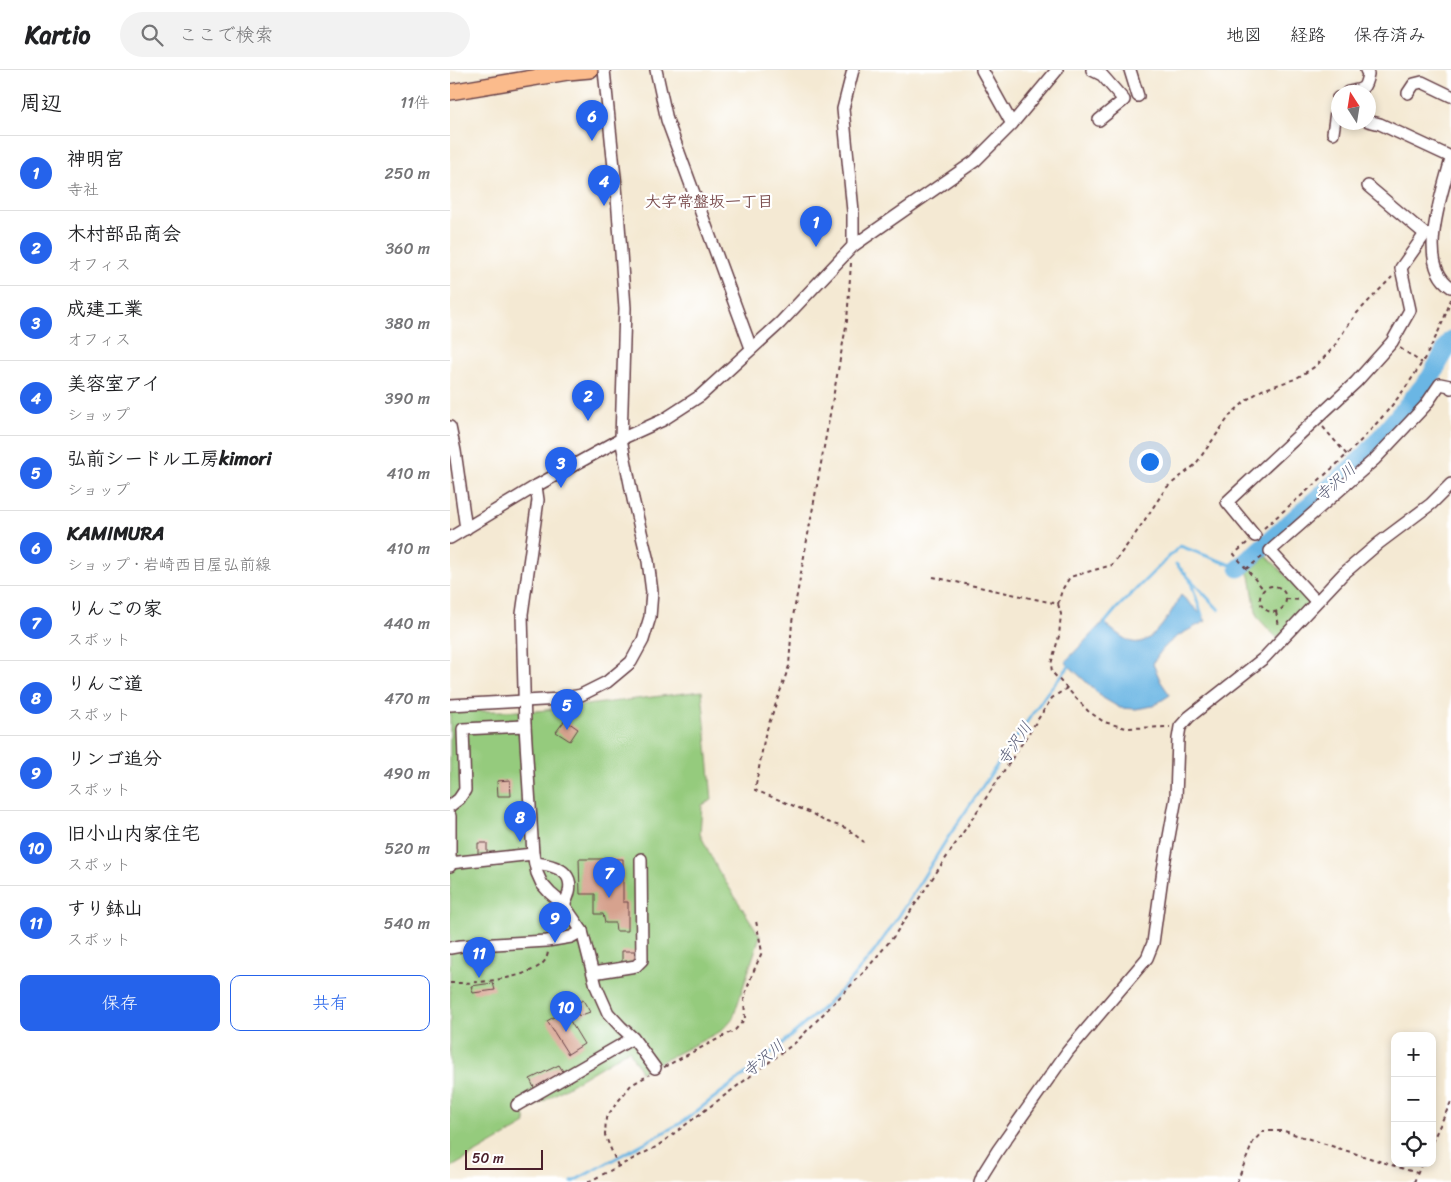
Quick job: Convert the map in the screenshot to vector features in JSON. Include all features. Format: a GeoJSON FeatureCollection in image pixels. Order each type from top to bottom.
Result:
{"type":"FeatureCollection","features":[{"type":"Feature","properties":{"kind":"main road"},"geometry":{"type":"LineString","coordinates":[[450,92],[590,70]]}},
{"type":"Feature","properties":{"kind":"street"},"geometry":{"type":"LineString","coordinates":[[450,705],[561,699],[581,695],[607,682],[631,662],[643,640],[650,617],[652,592],[648,561],[621,439],[625,308],[617,197],[604,70]]}},
{"type":"Feature","properties":{"kind":"street"},"geometry":{"type":"LineString","coordinates":[[656,70],[667,120],[751,348]]}},
{"type":"Feature","properties":{"kind":"street"},"geometry":{"type":"LineString","coordinates":[[853,70],[843,109],[853,211],[853,246]]}},
{"type":"Feature","properties":{"kind":"street"},"geometry":{"type":"LineString","coordinates":[[982,70],[1012,124]]}},
{"type":"Feature","properties":{"kind":"street"},"geometry":{"type":"LineString","coordinates":[[450,538],[536,486],[621,439],[663,420],[700,396],[751,348],[780,324],[853,246],[976,161],[1012,124],[1057,70]]}},
{"type":"Feature","properties":{"kind":"street"},"geometry":{"type":"LineString","coordinates":[[1092,70],[1102,75],[1124,100],[1099,120]]}},
{"type":"Feature","properties":{"kind":"street"},"geometry":{"type":"LineString","coordinates":[[1130,70],[1138,96]]}},
{"type":"Feature","properties":{"kind":"street"},"geometry":{"type":"LineString","coordinates":[[1366,70],[1368,74],[1366,85]]}},
{"type":"Feature","properties":{"kind":"street"},"geometry":{"type":"LineString","coordinates":[[1408,93],[1414,84],[1422,82],[1451,96]]}},
{"type":"Feature","properties":{"kind":"street"},"geometry":{"type":"LineString","coordinates":[[1255,536],[1227,502],[1356,382],[1392,342],[1410,310],[1401,268],[1429,233],[1451,158],[1376,123]]}},
{"type":"Feature","properties":{"kind":"street"},"geometry":{"type":"LineString","coordinates":[[1368,186],[1429,233],[1436,266],[1444,282],[1451,287]]}},
{"type":"Feature","properties":{"kind":"street"},"geometry":{"type":"LineString","coordinates":[[1316,601],[1270,552],[1375,460],[1425,406],[1440,384],[1450,386],[1451,388]]}},
{"type":"Feature","properties":{"kind":"street"},"geometry":{"type":"LineString","coordinates":[[450,427],[466,528]]}},
{"type":"Feature","properties":{"kind":"street"},"geometry":{"type":"LineString","coordinates":[[980,1182],[998,1150],[1068,1050],[1147,958],[1153,943],[1163,870],[1176,798],[1180,727],[1189,717],[1264,658],[1342,574],[1430,504],[1451,484]]}},
{"type":"Feature","properties":{"kind":"street"},"geometry":{"type":"LineString","coordinates":[[536,486],[538,500],[522,614],[525,726],[534,858],[542,884],[564,905],[582,931],[596,986],[608,1013],[633,1038],[657,1069]]}},
{"type":"Feature","properties":{"kind":"street"},"geometry":{"type":"LineString","coordinates":[[450,806],[459,799],[465,790],[463,729],[525,726]]}},
{"type":"Feature","properties":{"kind":"street"},"geometry":{"type":"LineString","coordinates":[[450,816],[450,864],[534,858],[566,874],[570,880],[571,887],[564,905]]}},
{"type":"Feature","properties":{"kind":"street"},"geometry":{"type":"LineString","coordinates":[[593,973],[636,966],[642,960],[641,859]]}},
{"type":"Feature","properties":{"kind":"street"},"geometry":{"type":"LineString","coordinates":[[450,948],[547,941],[571,937],[582,931]]}},
{"type":"Feature","properties":{"kind":"street"},"geometry":{"type":"LineString","coordinates":[[517,1105],[633,1038]]}},
{"type":"Feature","properties":{"kind":"path"},"geometry":{"type":"LineString","coordinates":[[853,246],[847,321],[792,622],[789,666],[765,735],[755,790],[802,809],[824,821],[846,828],[864,842]]}},
{"type":"Feature","properties":{"kind":"path"},"geometry":{"type":"LineString","coordinates":[[1180,727],[1126,728],[1104,722],[1088,711],[1052,672],[1051,664],[1061,614],[1058,604],[1062,590],[1070,577],[1112,565],[1166,488],[1195,465],[1231,414],[1262,390],[1295,379],[1316,366],[1334,348],[1357,313],[1401,268]]}},
{"type":"Feature","properties":{"kind":"path"},"geometry":{"type":"LineString","coordinates":[[1264,590],[1234,554],[1347,455],[1376,425],[1422,363],[1444,320],[1451,299]]}},
{"type":"Feature","properties":{"kind":"path"},"geometry":{"type":"LineString","coordinates":[[1392,342],[1422,363]]}},
{"type":"Feature","properties":{"kind":"path"},"geometry":{"type":"LineString","coordinates":[[1316,419],[1347,455]]}},
{"type":"Feature","properties":{"kind":"path"},"geometry":{"type":"LineString","coordinates":[[1246,569],[1270,552]]}},
{"type":"Feature","properties":{"kind":"path"},"geometry":{"type":"LineString","coordinates":[[933,577],[1058,604]]}},
{"type":"Feature","properties":{"kind":"path"},"geometry":{"type":"LineString","coordinates":[[1272,586],[1280,588],[1286,599],[1283,607],[1276,612],[1268,611],[1264,608],[1260,597],[1264,590],[1272,586]]}},
{"type":"Feature","properties":{"kind":"path"},"geometry":{"type":"LineString","coordinates":[[588,1182],[656,1147],[796,1042],[865,971],[904,920],[1052,698],[1067,688]]}},
{"type":"Feature","properties":{"kind":"path"},"geometry":{"type":"LineString","coordinates":[[618,1166],[605,1135],[606,1118],[631,1085],[657,1069],[736,1030],[745,1019],[744,997],[762,952],[756,921]]}},
{"type":"Feature","properties":{"kind":"path"},"geometry":{"type":"LineString","coordinates":[[450,983],[511,978],[538,966],[546,960],[548,952],[547,941]]}},
{"type":"Feature","properties":{"kind":"path"},"geometry":{"type":"LineString","coordinates":[[1436,1134],[1451,1102]]}},
{"type":"Feature","properties":{"kind":"path"},"geometry":{"type":"LineString","coordinates":[[1237,1182],[1253,1142],[1263,1131],[1284,1130],[1417,1173]]}},
{"type":"Feature","properties":{"kind":"path"},"geometry":{"type":"LineString","coordinates":[[1414,1182],[1420,1167]]}},
{"type":"Feature","properties":{"kind":"green space"},"geometry":{"type":"Polygon","coordinates":[[[1267,556],[1308,599],[1309,606],[1277,638],[1257,617],[1250,576],[1247,573],[1267,556]]]}},
{"type":"Feature","properties":{"kind":"green space"},"geometry":{"type":"Polygon","coordinates":[[[702,691],[712,800],[702,805],[700,834],[718,870],[760,936],[733,1018],[721,1031],[641,1072],[629,1050],[524,1113],[526,1124],[450,1168],[450,711],[537,711],[702,691]]]}},
{"type":"Feature","properties":{"kind":"water"},"geometry":{"type":"Polygon","coordinates":[[[1181,595],[1206,621],[1175,638],[1163,649],[1153,664],[1161,682],[1170,695],[1153,706],[1136,709],[1120,708],[1103,698],[1065,662],[1103,622],[1129,641],[1140,642],[1148,639],[1167,618],[1181,595]]]}},
{"type":"Feature","properties":{"kind":"building"},"geometry":{"type":"Polygon","coordinates":[[[565,720],[578,729],[570,741],[556,732],[565,720]]]}},
{"type":"Feature","properties":{"kind":"building"},"geometry":{"type":"Polygon","coordinates":[[[510,780],[511,796],[498,796],[497,781],[510,780]]]}},
{"type":"Feature","properties":{"kind":"building"},"geometry":{"type":"Polygon","coordinates":[[[478,843],[487,843],[487,853],[478,854],[478,843]]]}},
{"type":"Feature","properties":{"kind":"building"},"geometry":{"type":"Polygon","coordinates":[[[579,859],[623,859],[623,902],[628,902],[628,931],[616,931],[615,923],[605,923],[603,914],[595,914],[595,894],[580,894],[579,859]]]}},
{"type":"Feature","properties":{"kind":"building"},"geometry":{"type":"Polygon","coordinates":[[[622,951],[635,951],[635,962],[622,962],[622,951]]]}},
{"type":"Feature","properties":{"kind":"building"},"geometry":{"type":"Polygon","coordinates":[[[493,983],[495,990],[473,993],[471,986],[493,983]]]}},
{"type":"Feature","properties":{"kind":"building"},"geometry":{"type":"Polygon","coordinates":[[[583,1000],[590,1012],[579,1016],[573,1005],[583,1000]]]}},
{"type":"Feature","properties":{"kind":"building"},"geometry":{"type":"Polygon","coordinates":[[[564,1011],[584,1044],[568,1054],[547,1021],[564,1011]]]}},
{"type":"Feature","properties":{"kind":"building"},"geometry":{"type":"Polygon","coordinates":[[[559,1065],[566,1076],[536,1092],[530,1079],[559,1065]]]}},
{"type":"Feature","properties":{"kind":"waterway","name":"寺沢川"},"geometry":{"type":"LineString","coordinates":[[1239,568],[1366,455],[1430,378],[1451,340]]}},
{"type":"Feature","properties":{"kind":"waterway","name":"寺沢川"},"geometry":{"type":"LineString","coordinates":[[1102,626],[1117,608],[1180,546],[1239,568]]}},
{"type":"Feature","properties":{"kind":"waterway"},"geometry":{"type":"LineString","coordinates":[[1176,564],[1219,610]]}},
{"type":"Feature","properties":{"kind":"waterway"},"geometry":{"type":"LineString","coordinates":[[1190,580],[1202,615]]}},
{"type":"Feature","properties":{"kind":"waterway","name":"寺沢川"},"geometry":{"type":"LineString","coordinates":[[572,1182],[681,1123],[783,1043],[848,983],[874,952],[999,762],[1047,693],[1071,664]]}},
{"type":"Feature","properties":{"kind":"place","name":"KAMIMURA"},"geometry":{"type":"Point","coordinates":[592,141]}},
{"type":"Feature","properties":{"kind":"place","name":"美容室アイ"},"geometry":{"type":"Point","coordinates":[604,206]}},
{"type":"Feature","properties":{"kind":"place","name":"神明宮"},"geometry":{"type":"Point","coordinates":[816,247]}},
{"type":"Feature","properties":{"kind":"place","name":"木村部品商会"},"geometry":{"type":"Point","coordinates":[588,421]}},
{"type":"Feature","properties":{"kind":"place","name":"成建工業"},"geometry":{"type":"Point","coordinates":[561,488]}},
{"type":"Feature","properties":{"kind":"place","name":"弘前シードル工房kimori"},"geometry":{"type":"Point","coordinates":[567,730]}},
{"type":"Feature","properties":{"kind":"place","name":"りんご道"},"geometry":{"type":"Point","coordinates":[520,842]}},
{"type":"Feature","properties":{"kind":"place","name":"りんごの家"},"geometry":{"type":"Point","coordinates":[609,898]}},
{"type":"Feature","properties":{"kind":"place","name":"リンゴ追分"},"geometry":{"type":"Point","coordinates":[555,943]}},
{"type":"Feature","properties":{"kind":"place","name":"すり鉢山"},"geometry":{"type":"Point","coordinates":[479,978]}},
{"type":"Feature","properties":{"kind":"place","name":"旧小山内家住宅"},"geometry":{"type":"Point","coordinates":[566,1032]}},
{"type":"Feature","properties":{"kind":"district","name":"大字常盤坂一丁目"},"geometry":{"type":"Point","coordinates":[709,201]}}]}
